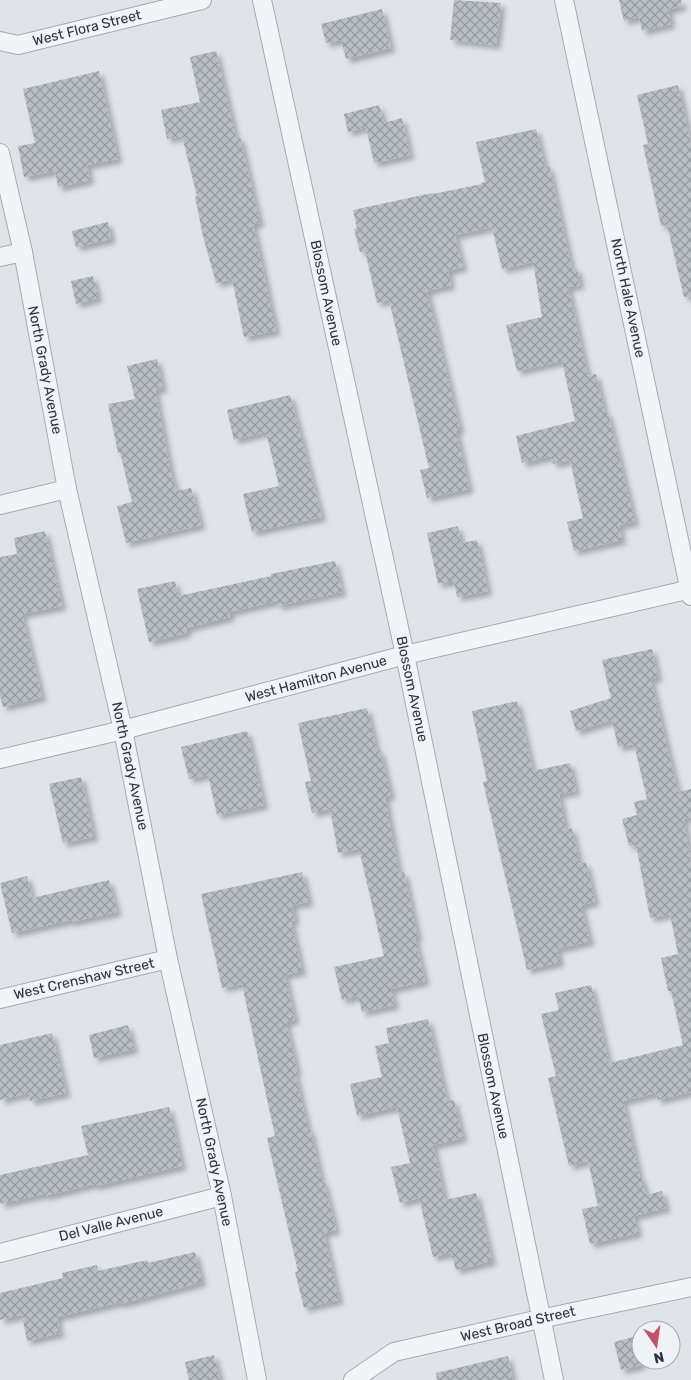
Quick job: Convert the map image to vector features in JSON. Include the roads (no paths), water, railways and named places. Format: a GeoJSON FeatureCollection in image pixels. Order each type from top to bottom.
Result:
{"type":"FeatureCollection","features":[{"type":"Feature","properties":{"kind":"street","name":"West Flora Street"},"geometry":{"type":"LineString","coordinates":[[0,41],[18,45],[202,0]]}},
{"type":"Feature","properties":{"kind":"street","name":"Blossom Avenue"},"geometry":{"type":"LineString","coordinates":[[262,0],[405,655],[554,1380]]}},
{"type":"Feature","properties":{"kind":"street","name":"North Hale Avenue"},"geometry":{"type":"LineString","coordinates":[[564,0],[691,591]]}},
{"type":"Feature","properties":{"kind":"street","name":"North Grady Avenue"},"geometry":{"type":"LineString","coordinates":[[0,153],[23,252],[67,489],[124,730],[168,959],[222,1196],[257,1380]]}},
{"type":"Feature","properties":{"kind":"street"},"geometry":{"type":"LineString","coordinates":[[0,257],[23,252]]}},
{"type":"Feature","properties":{"kind":"street"},"geometry":{"type":"LineString","coordinates":[[0,506],[67,489]]}},
{"type":"Feature","properties":{"kind":"street","name":"West Hamilton Avenue"},"geometry":{"type":"LineString","coordinates":[[0,758],[124,730],[405,655],[691,591]]}},
{"type":"Feature","properties":{"kind":"street","name":"West Crenshaw Street"},"geometry":{"type":"LineString","coordinates":[[0,999],[168,959]]}},
{"type":"Feature","properties":{"kind":"street","name":"Del Valle Avenue"},"geometry":{"type":"LineString","coordinates":[[0,1253],[222,1196]]}},
{"type":"Feature","properties":{"kind":"street","name":"West Broad Street"},"geometry":{"type":"LineString","coordinates":[[354,1380],[394,1352],[691,1287]]}}]}
